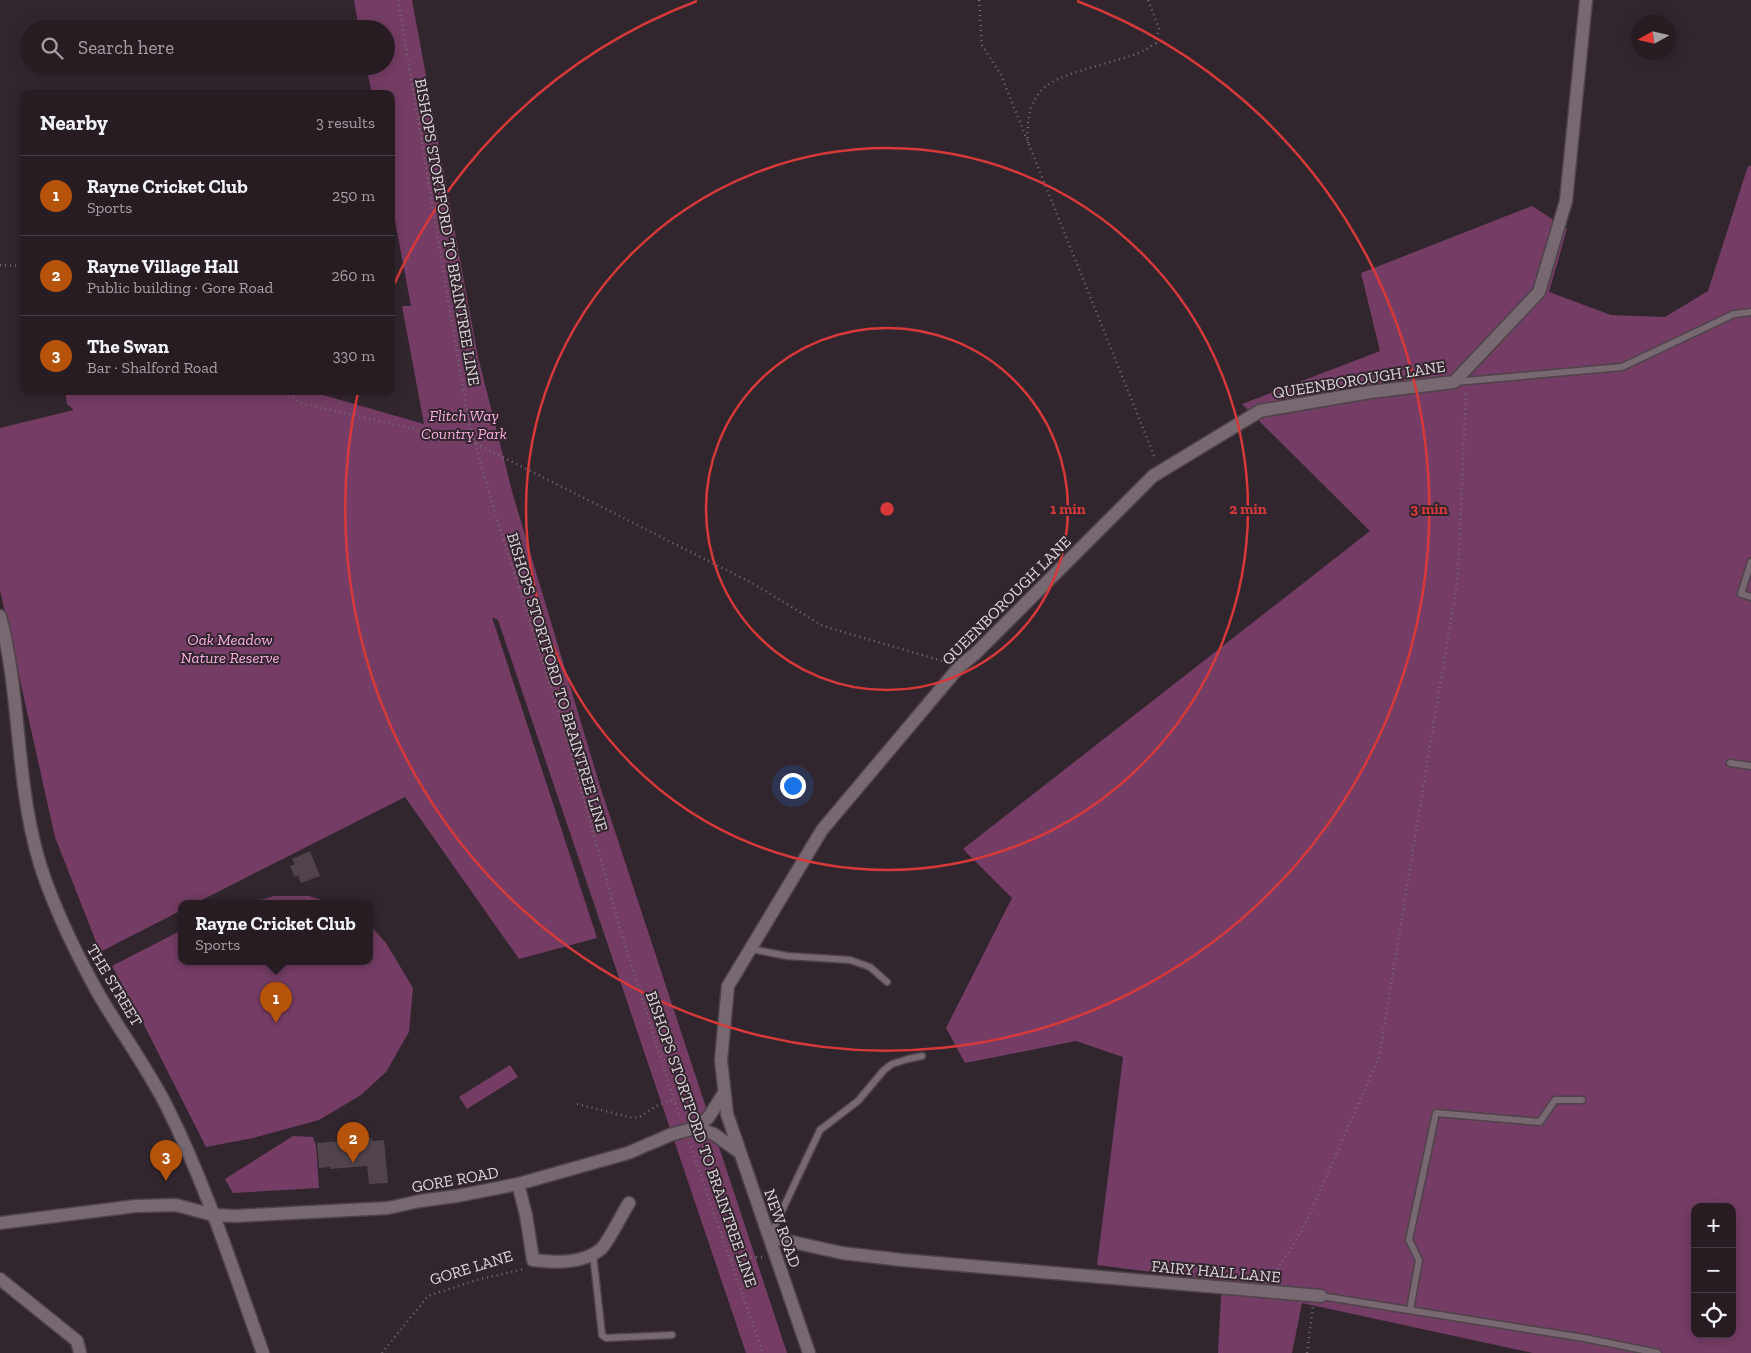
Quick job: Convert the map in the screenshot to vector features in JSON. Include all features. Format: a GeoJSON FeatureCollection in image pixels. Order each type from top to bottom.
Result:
{"type":"FeatureCollection","features":[{"type":"Feature","properties":{"kind":"street","name":"QUEENBOROUGH LANE"},"geometry":{"type":"LineString","coordinates":[[726,1114],[721,1060],[728,986],[822,830],[960,666],[976,654],[1160,471],[1260,410],[1370,392],[1460,382],[1539,292],[1566,201],[1586,0]]}},
{"type":"Feature","properties":{"kind":"street","name":"THE STREET"},"geometry":{"type":"LineString","coordinates":[[0,616],[10,658],[28,819],[45,880],[69,940],[99,994],[134,1048],[165,1103],[190,1155],[263,1353]]}},
{"type":"Feature","properties":{"kind":"street"},"geometry":{"type":"LineString","coordinates":[[688,1129],[708,1118],[724,1093]]}},
{"type":"Feature","properties":{"kind":"street","name":"NEW ROAD"},"geometry":{"type":"LineString","coordinates":[[726,1114],[809,1353]]}},
{"type":"Feature","properties":{"kind":"street","name":"GORE ROAD"},"geometry":{"type":"LineString","coordinates":[[0,1223],[136,1206],[176,1206],[213,1214],[235,1216],[388,1208],[518,1184],[628,1153],[688,1129]]}},
{"type":"Feature","properties":{"kind":"street"},"geometry":{"type":"LineString","coordinates":[[688,1129],[714,1134],[738,1152]]}},
{"type":"Feature","properties":{"kind":"street","name":"GORE LANE"},"geometry":{"type":"LineString","coordinates":[[518,1184],[526,1215],[533,1260],[556,1263],[585,1258],[592,1254]]}},
{"type":"Feature","properties":{"kind":"street"},"geometry":{"type":"LineString","coordinates":[[592,1254],[602,1248],[629,1202]]}},
{"type":"Feature","properties":{"kind":"street","name":"FAIRY HALL LANE"},"geometry":{"type":"LineString","coordinates":[[770,1237],[842,1253],[893,1259],[1317,1296]]}},
{"type":"Feature","properties":{"kind":"street"},"geometry":{"type":"LineString","coordinates":[[0,1279],[77,1341],[80,1353]]}},
{"type":"Feature","properties":{"kind":"lane"},"geometry":{"type":"LineString","coordinates":[[1460,382],[1622,367],[1734,314],[1751,312]]}},
{"type":"Feature","properties":{"kind":"lane"},"geometry":{"type":"LineString","coordinates":[[1751,562],[1741,594],[1751,597]]}},
{"type":"Feature","properties":{"kind":"lane"},"geometry":{"type":"LineString","coordinates":[[1730,762],[1751,766]]}},
{"type":"Feature","properties":{"kind":"lane"},"geometry":{"type":"LineString","coordinates":[[749,949],[786,956],[850,960],[870,967],[888,982]]}},
{"type":"Feature","properties":{"kind":"lane"},"geometry":{"type":"LineString","coordinates":[[770,1237],[776,1220],[820,1130],[858,1101],[884,1070],[892,1064],[922,1056]]}},
{"type":"Feature","properties":{"kind":"lane"},"geometry":{"type":"LineString","coordinates":[[1410,1310],[1420,1260],[1409,1240],[1436,1113],[1540,1122],[1555,1100],[1582,1100]]}},
{"type":"Feature","properties":{"kind":"lane"},"geometry":{"type":"LineString","coordinates":[[592,1254],[602,1335],[606,1338],[672,1335]]}},
{"type":"Feature","properties":{"kind":"lane","name":"FAIRY HALL LANE"},"geometry":{"type":"LineString","coordinates":[[1317,1296],[1584,1338],[1658,1353]]}},
{"type":"Feature","properties":{"kind":"path","name":"BISHOPS STORTFORD TO BRAINTREE LINE"},"geometry":{"type":"LineString","coordinates":[[398,0],[465,399],[475,443],[496,516],[564,729],[624,942],[674,1100],[688,1129],[763,1353]]}},
{"type":"Feature","properties":{"kind":"path"},"geometry":{"type":"LineString","coordinates":[[979,0],[982,45],[1001,75],[1160,471]]}},
{"type":"Feature","properties":{"kind":"path"},"geometry":{"type":"LineString","coordinates":[[1028,146],[1027,123],[1033,103],[1040,90],[1061,78],[1142,52],[1156,43],[1159,28],[1148,0]]}},
{"type":"Feature","properties":{"kind":"path"},"geometry":{"type":"LineString","coordinates":[[0,265],[20,266]]}},
{"type":"Feature","properties":{"kind":"path"},"geometry":{"type":"LineString","coordinates":[[1264,1291],[1302,1231],[1379,1057],[1458,576],[1460,382]]}},
{"type":"Feature","properties":{"kind":"path"},"geometry":{"type":"LineString","coordinates":[[290,395],[300,403],[475,443],[754,584],[824,626],[960,666]]}},
{"type":"Feature","properties":{"kind":"path"},"geometry":{"type":"LineString","coordinates":[[577,1104],[633,1118],[640,1117],[656,1106],[674,1100]]}},
{"type":"Feature","properties":{"kind":"path"},"geometry":{"type":"LineString","coordinates":[[731,1258],[776,1256]]}},
{"type":"Feature","properties":{"kind":"path","name":"GORE LANE"},"geometry":{"type":"LineString","coordinates":[[382,1353],[428,1296],[477,1280],[524,1269],[533,1260]]}},
{"type":"Feature","properties":{"kind":"path"},"geometry":{"type":"LineString","coordinates":[[1307,1353],[1317,1296]]}},
{"type":"Feature","properties":{"kind":"green space","name":"Oak Meadow Nature Reserve"},"geometry":{"type":"Polygon","coordinates":[[[354,0],[412,0],[478,357],[513,495],[600,786],[787,1353],[746,1353],[498,620],[492,617],[597,938],[519,959],[405,797],[202,900],[178,900],[178,912],[100,952],[55,837],[0,590],[0,428],[74,410],[67,404],[66,395],[323,395],[424,424],[402,306],[411,306],[395,220],[395,90],[371,90],[368,75],[395,75],[395,20],[357,20],[354,0]]]}},
{"type":"Feature","properties":{"kind":"green space"},"geometry":{"type":"Polygon","coordinates":[[[1748,166],[1751,166],[1751,1353],[1533,1353],[1302,1303],[1292,1353],[1218,1353],[1222,1281],[1097,1265],[1123,1057],[1076,1041],[965,1063],[946,1028],[1012,898],[963,849],[1370,531],[1242,404],[1380,351],[1361,273],[1532,206],[1567,229],[1549,292],[1611,315],[1665,317],[1708,291],[1748,166]]]}},
{"type":"Feature","properties":{"kind":"green space"},"geometry":{"type":"Polygon","coordinates":[[[274,896],[309,896],[322,900],[260,900],[274,896]]]}},
{"type":"Feature","properties":{"kind":"green space"},"geometry":{"type":"Polygon","coordinates":[[[373,928],[386,943],[413,988],[409,1032],[386,1072],[361,1095],[319,1120],[253,1138],[206,1147],[112,966],[178,932],[178,965],[373,965],[373,928]]]}},
{"type":"Feature","properties":{"kind":"green space"},"geometry":{"type":"Polygon","coordinates":[[[510,1065],[518,1077],[467,1109],[459,1097],[510,1065]]]}},
{"type":"Feature","properties":{"kind":"green space"},"geometry":{"type":"Polygon","coordinates":[[[293,1136],[313,1137],[316,1146],[319,1188],[233,1193],[225,1179],[293,1136]]]}},
{"type":"Feature","properties":{"kind":"building"},"geometry":{"type":"Polygon","coordinates":[[[310,851],[320,876],[301,883],[298,875],[295,877],[290,866],[295,864],[292,859],[310,851]]]}},
{"type":"Feature","properties":{"kind":"building"},"geometry":{"type":"Polygon","coordinates":[[[372,1138],[372,1141],[384,1140],[388,1183],[369,1184],[367,1166],[319,1168],[317,1143],[372,1138]]]}},
{"type":"Feature","properties":{"kind":"place","name":"Rayne Cricket Club"},"geometry":{"type":"Point","coordinates":[276,1023]}},
{"type":"Feature","properties":{"kind":"place","name":"Rayne Village Hall"},"geometry":{"type":"Point","coordinates":[353,1163]}},
{"type":"Feature","properties":{"kind":"place","name":"The Swan"},"geometry":{"type":"Point","coordinates":[166,1181]}},
{"type":"Feature","properties":{"kind":"park label","name":"Flitch Way Country Park"},"geometry":{"type":"Point","coordinates":[464,424]}}]}
